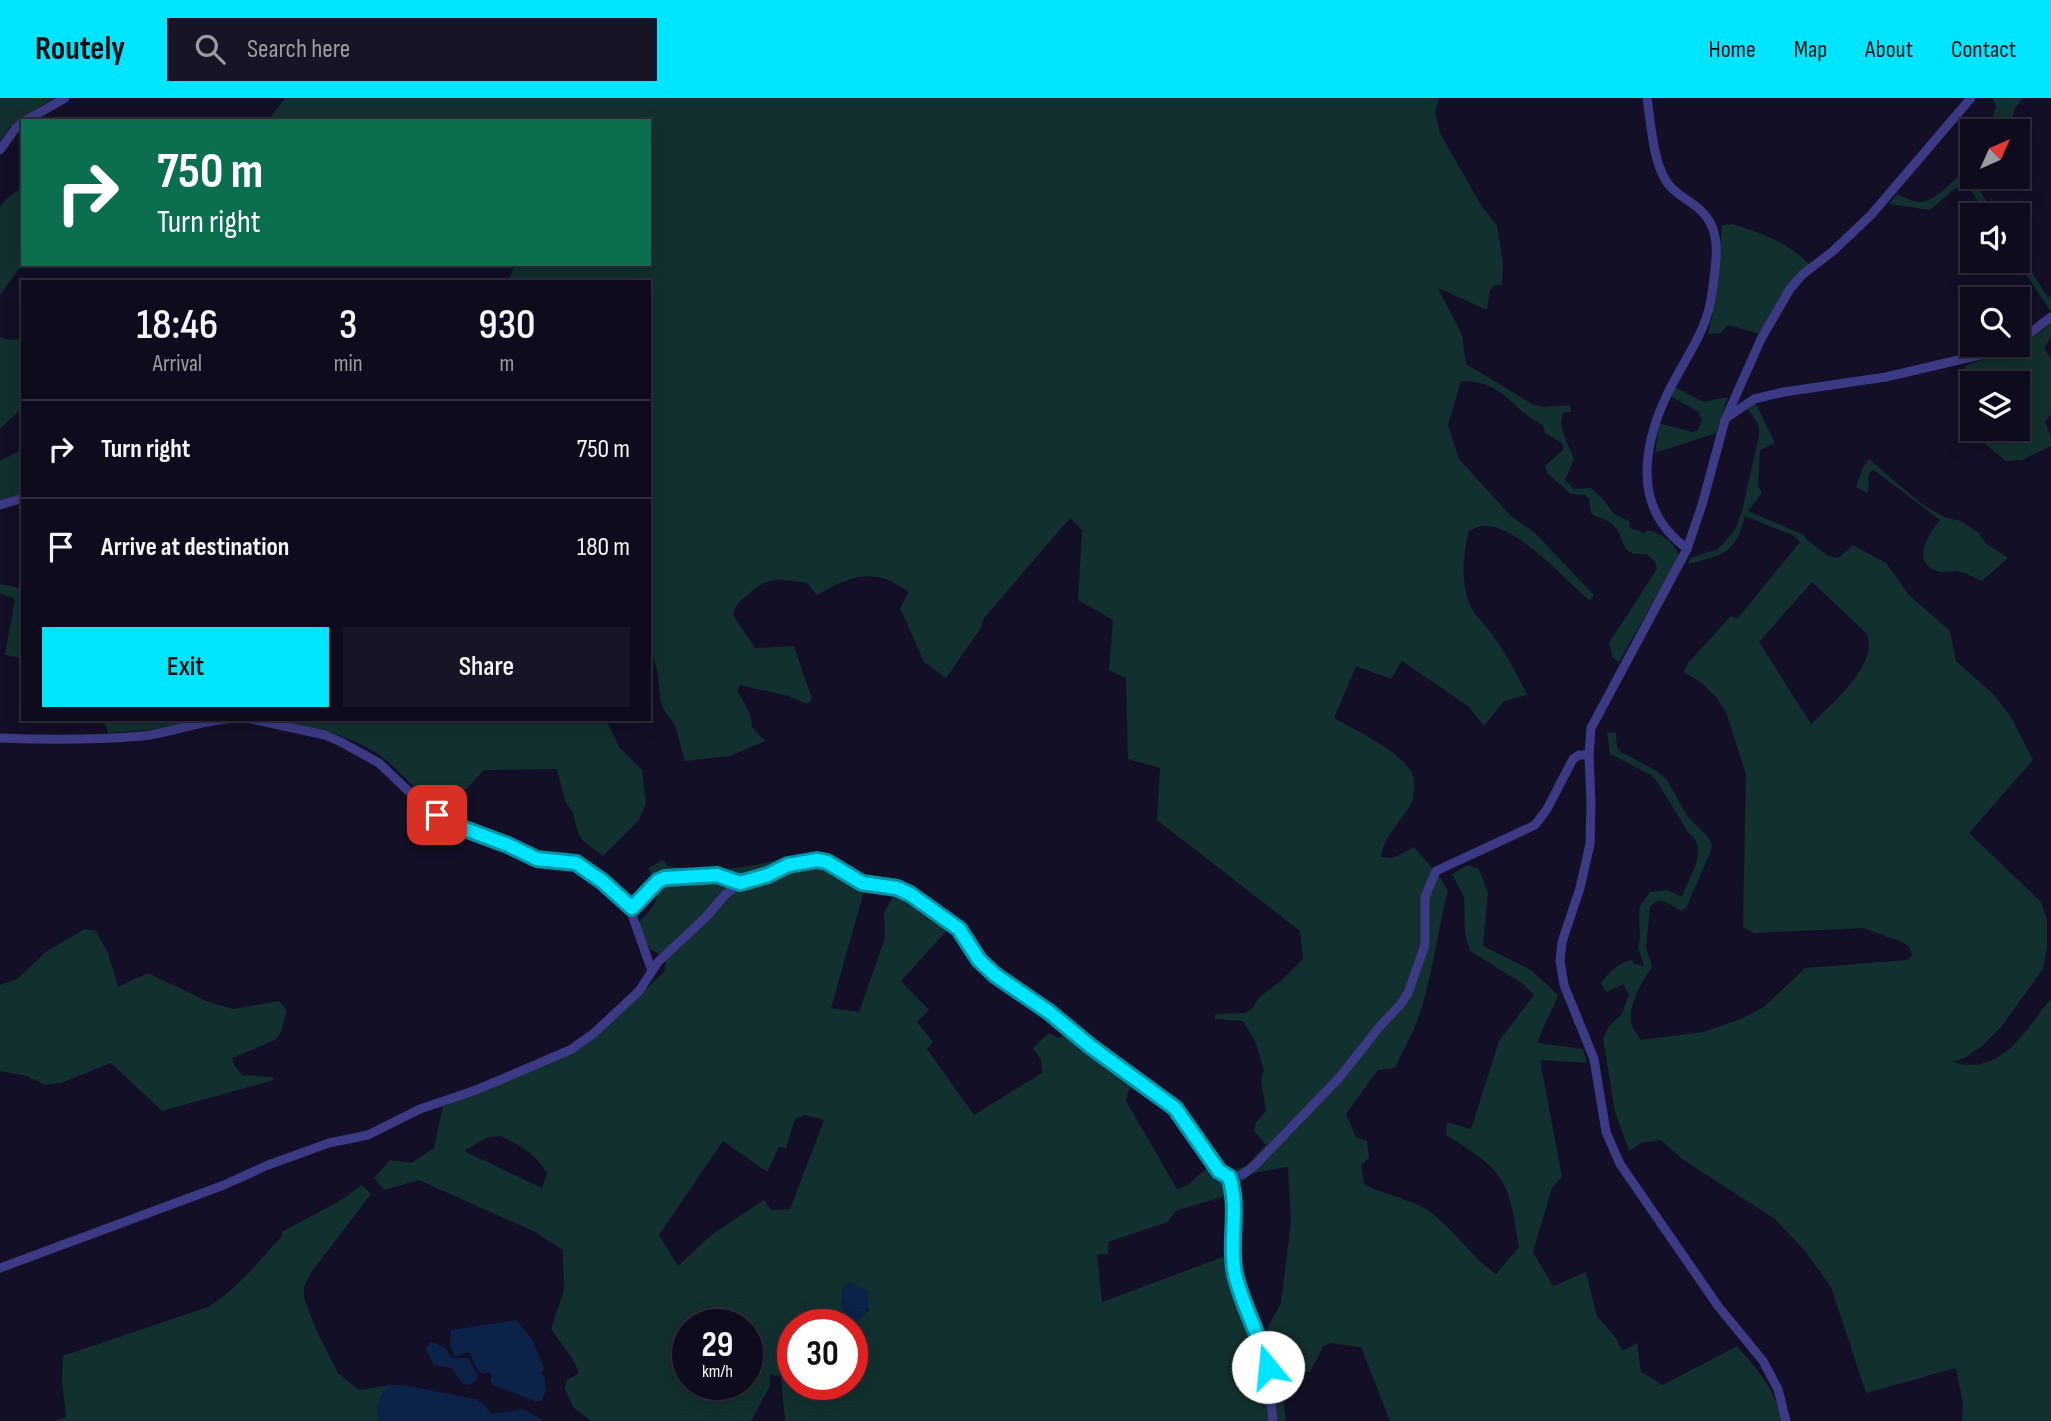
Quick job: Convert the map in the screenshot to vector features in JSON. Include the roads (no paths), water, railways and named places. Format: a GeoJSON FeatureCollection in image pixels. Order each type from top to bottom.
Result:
{"type":"FeatureCollection","features":[{"type":"Feature","properties":{"kind":"street"},"geometry":{"type":"LineString","coordinates":[[29,119],[65,98]]}},
{"type":"Feature","properties":{"kind":"street"},"geometry":{"type":"LineString","coordinates":[[1647,98],[1662,174],[1669,186],[1705,214],[1714,229],[1717,242],[1708,314],[1656,421],[1647,469],[1646,481],[1662,525],[1687,549]]}},
{"type":"Feature","properties":{"kind":"street"},"geometry":{"type":"LineString","coordinates":[[1786,1421],[1778,1389],[1763,1362],[1718,1306],[1620,1164],[1606,1132],[1594,1059],[1564,985],[1560,961],[1565,929],[1580,888],[1590,844],[1588,755],[1591,728],[1687,549],[1702,505],[1724,419],[1761,339],[1790,289],[1803,274],[1832,252],[1871,215],[1971,98]]}},
{"type":"Feature","properties":{"kind":"street"},"geometry":{"type":"LineString","coordinates":[[0,150],[21,124]]}},
{"type":"Feature","properties":{"kind":"street"},"geometry":{"type":"LineString","coordinates":[[2030,333],[2051,317]]}},
{"type":"Feature","properties":{"kind":"street"},"geometry":{"type":"LineString","coordinates":[[1724,419],[1746,402],[1759,397],[1886,377],[1971,357]]}},
{"type":"Feature","properties":{"kind":"street"},"geometry":{"type":"LineString","coordinates":[[0,505],[21,499]]}},
{"type":"Feature","properties":{"kind":"street"},"geometry":{"type":"LineString","coordinates":[[0,738],[34,740],[141,736],[175,732],[195,724],[215,721]]}},
{"type":"Feature","properties":{"kind":"street"},"geometry":{"type":"LineString","coordinates":[[260,721],[341,742],[379,763],[425,807],[449,823],[537,859],[576,863],[602,881],[632,908],[636,929],[652,971]]}},
{"type":"Feature","properties":{"kind":"street"},"geometry":{"type":"LineString","coordinates":[[0,1268],[224,1185],[268,1165],[329,1143],[368,1135],[420,1109],[477,1090],[551,1059],[593,1034],[639,992],[662,958],[740,883],[768,875],[788,865],[817,860],[827,862],[862,883],[897,888],[910,894],[959,929],[979,960],[995,975],[1049,1012],[1090,1046],[1175,1108],[1219,1171],[1229,1177],[1238,1177],[1255,1165],[1339,1078],[1381,1025],[1401,1006],[1424,945],[1425,897],[1436,871],[1535,825],[1547,809],[1573,759],[1579,755],[1588,755]]}},
{"type":"Feature","properties":{"kind":"street"},"geometry":{"type":"LineString","coordinates":[[632,908],[658,881],[665,878],[717,875],[740,883]]}},
{"type":"Feature","properties":{"kind":"street"},"geometry":{"type":"LineString","coordinates":[[646,950],[652,956],[662,958]]}},
{"type":"Feature","properties":{"kind":"street"},"geometry":{"type":"LineString","coordinates":[[1229,1177],[1234,1191],[1233,1254],[1236,1275],[1263,1346],[1268,1367],[1273,1421]]}},
{"type":"Feature","properties":{"kind":"water"},"geometry":{"type":"Polygon","coordinates":[[[849,1282],[867,1291],[867,1309],[843,1309],[842,1290],[849,1282]]]}},
{"type":"Feature","properties":{"kind":"water"},"geometry":{"type":"Polygon","coordinates":[[[516,1320],[532,1339],[544,1369],[541,1373],[546,1391],[541,1401],[493,1385],[490,1382],[492,1375],[478,1371],[469,1352],[455,1357],[450,1345],[451,1330],[516,1320]]]}},
{"type":"Feature","properties":{"kind":"water"},"geometry":{"type":"Polygon","coordinates":[[[430,1342],[444,1347],[452,1358],[468,1358],[478,1376],[477,1380],[469,1385],[463,1384],[451,1368],[434,1365],[426,1349],[430,1342]]]}},
{"type":"Feature","properties":{"kind":"water"},"geometry":{"type":"Polygon","coordinates":[[[391,1385],[404,1385],[475,1399],[484,1404],[491,1414],[523,1409],[544,1421],[379,1421],[379,1401],[391,1385]]]}}]}
